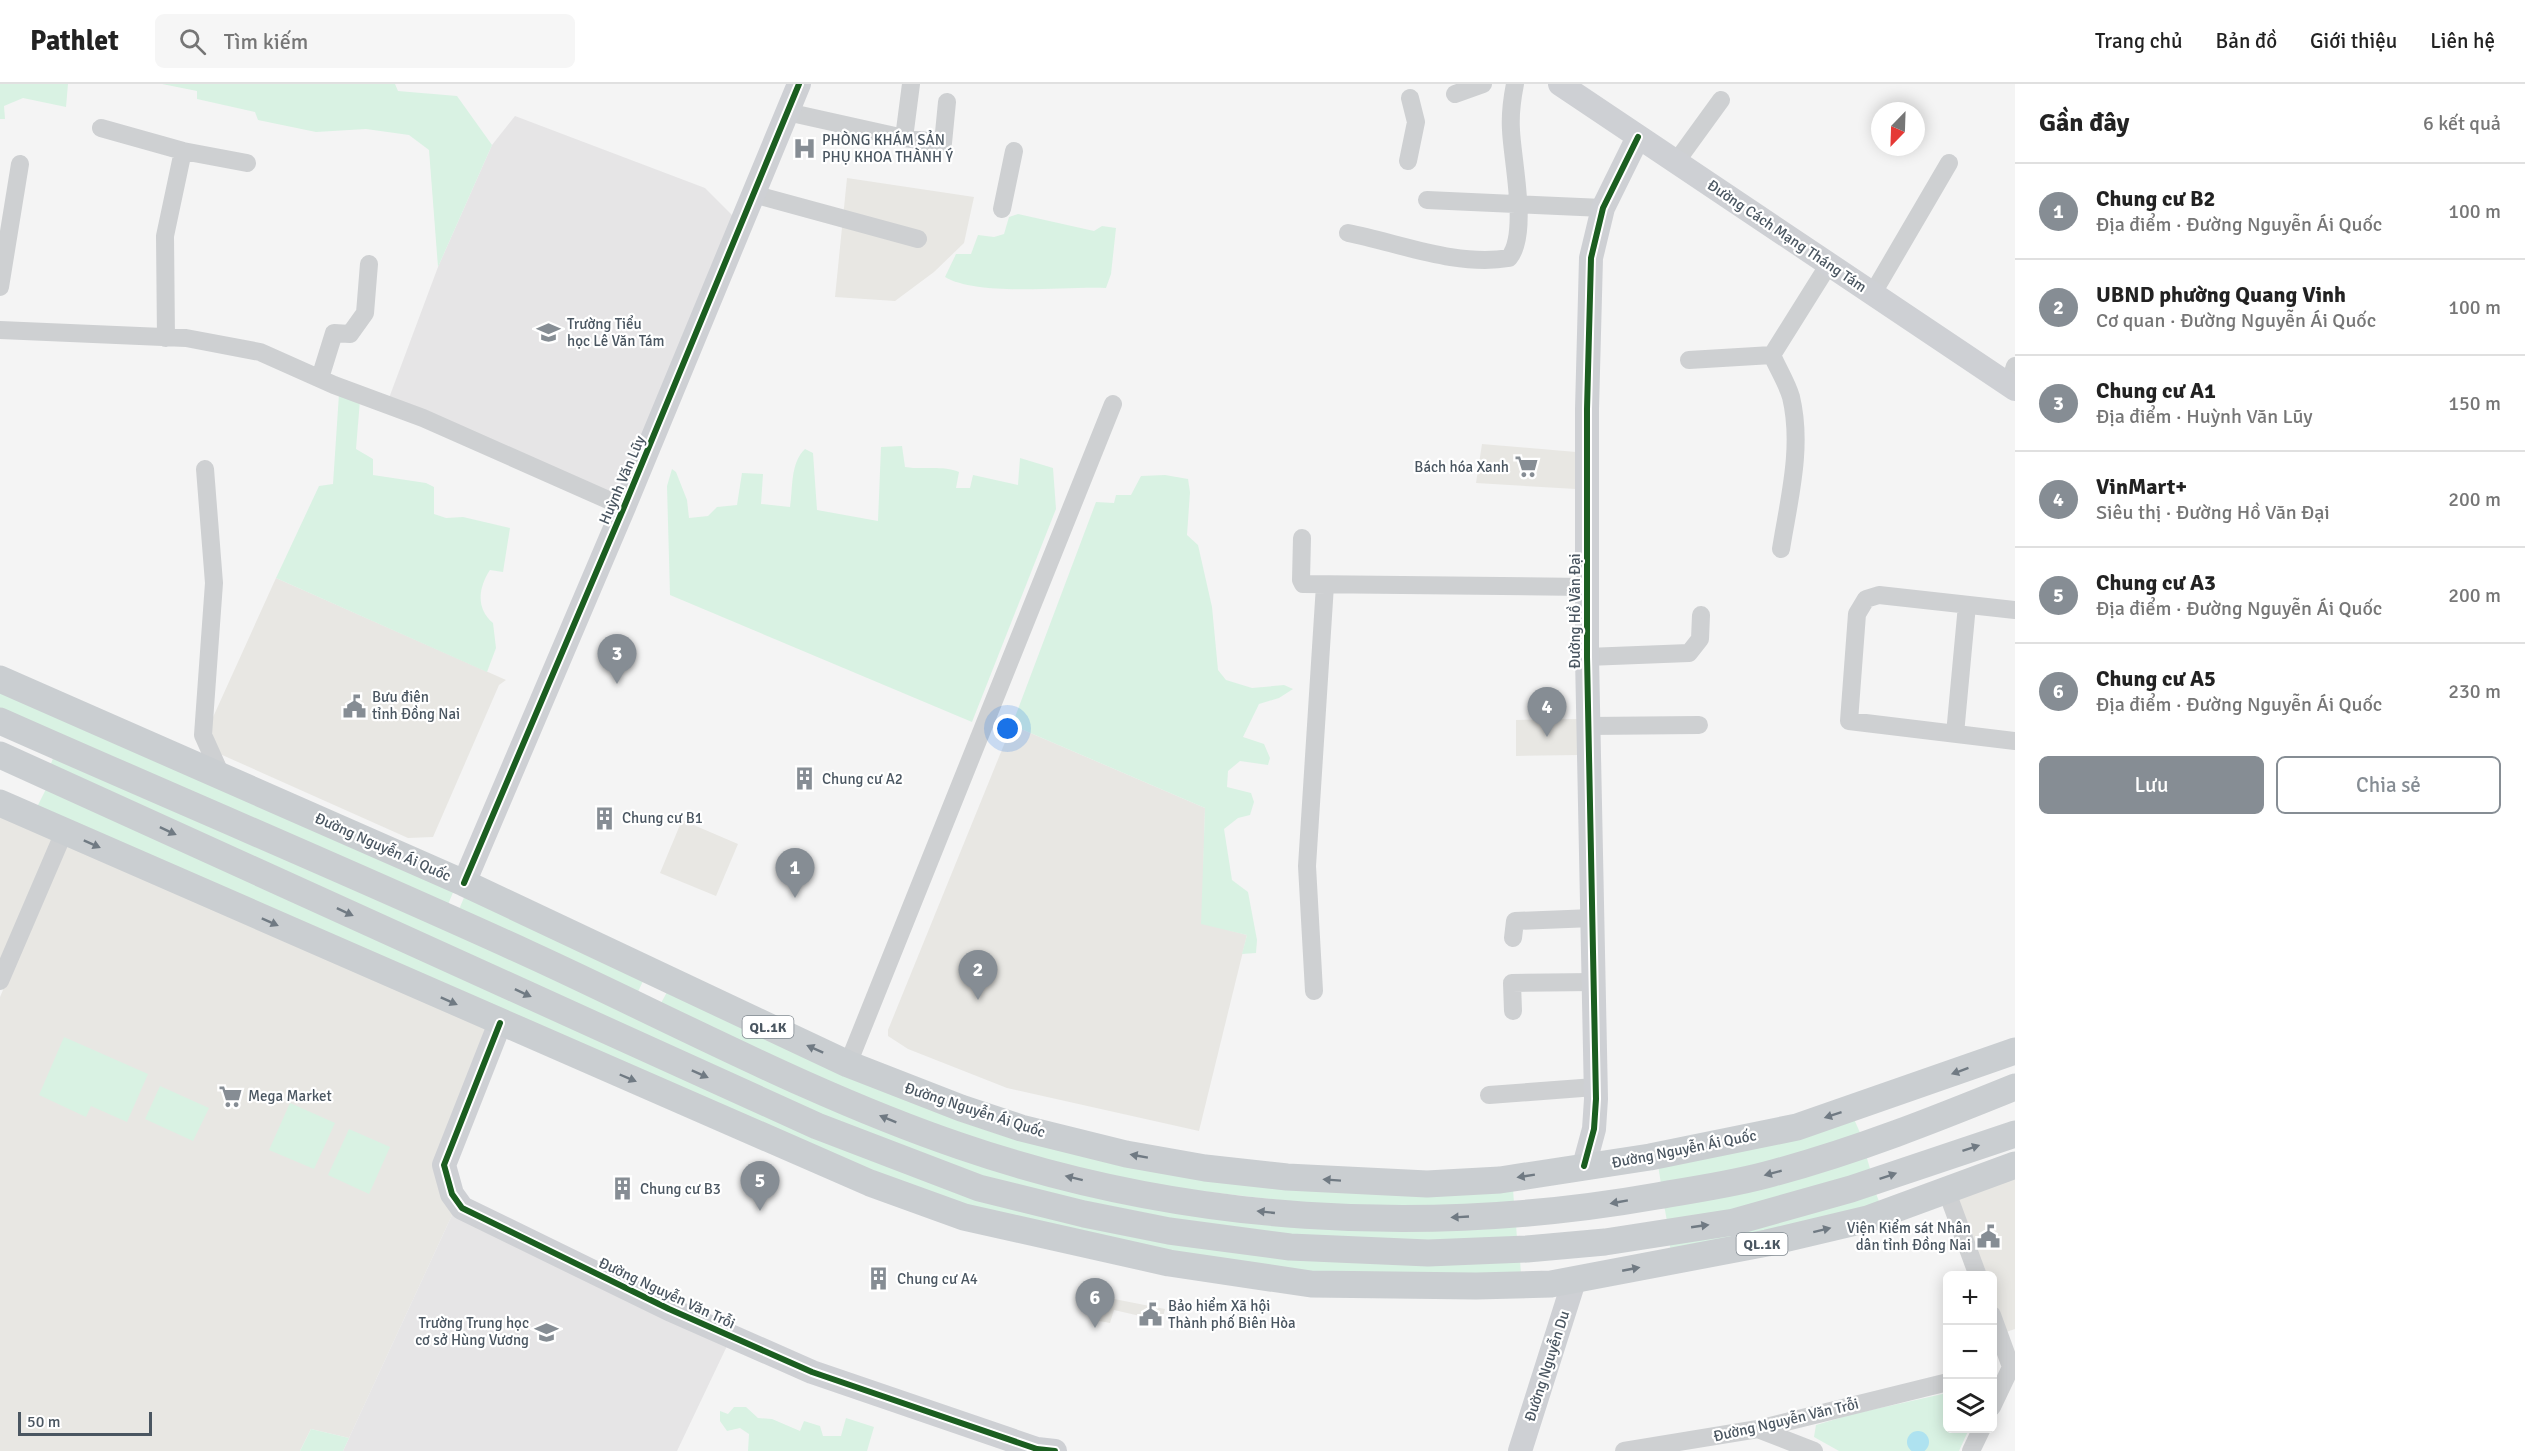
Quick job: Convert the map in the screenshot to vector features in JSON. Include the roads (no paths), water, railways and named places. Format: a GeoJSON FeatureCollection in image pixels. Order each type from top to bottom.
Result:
{"type":"FeatureCollection","features":[{"type":"Feature","properties":{"kind":"main road","name":"Đường Nguyễn Ái Quốc"},"geometry":{"type":"LineString","coordinates":[[0,679],[464,883],[848,1064],[961,1108],[1021,1128],[1126,1154],[1205,1168],[1287,1177],[1427,1184],[1500,1180],[1650,1157],[1797,1127],[1889,1097],[2015,1051]]}},
{"type":"Feature","properties":{"kind":"main road","name":"QL.1K"},"geometry":{"type":"LineString","coordinates":[[0,721],[448,919],[888,1120],[1024,1166],[1137,1194],[1249,1211],[1368,1220],[1581,1209],[1769,1175],[1908,1130],[2013,1088]]}},
{"type":"Feature","properties":{"kind":"main road"},"geometry":{"type":"LineString","coordinates":[[7,806],[32,769],[44,741]]}},
{"type":"Feature","properties":{"kind":"main road","name":"QL.1K"},"geometry":{"type":"LineString","coordinates":[[0,754],[817,1126],[979,1188],[1169,1231],[1290,1246],[1428,1253],[1580,1244],[1734,1222],[1813,1200],[2015,1134]]}},
{"type":"Feature","properties":{"kind":"main road","name":"QL.1K"},"geometry":{"type":"LineString","coordinates":[[7,806],[870,1183],[964,1217],[1136,1258],[1311,1284],[1487,1286],[1551,1284],[1767,1244],[1869,1219],[2015,1165]]}},
{"type":"Feature","properties":{"kind":"main road"},"geometry":{"type":"LineString","coordinates":[[448,919],[464,883]]}},
{"type":"Feature","properties":{"kind":"main road"},"geometry":{"type":"LineString","coordinates":[[645,1009],[660,977]]}},
{"type":"Feature","properties":{"kind":"main road"},"geometry":{"type":"LineString","coordinates":[[1889,1097],[1908,1130]]}},
{"type":"Feature","properties":{"kind":"main road"},"geometry":{"type":"LineString","coordinates":[[1928,1163],[1947,1192]]}},
{"type":"Feature","properties":{"kind":"main road"},"geometry":{"type":"LineString","coordinates":[[1574,1281],[1580,1244],[1584,1166]]}},
{"type":"Feature","properties":{"kind":"street","name":"Huỳnh Văn Lũy"},"geometry":{"type":"LineString","coordinates":[[464,883],[624,507],[799,84]]}},
{"type":"Feature","properties":{"kind":"street"},"geometry":{"type":"LineString","coordinates":[[904,138],[911,84]]}},
{"type":"Feature","properties":{"kind":"street"},"geometry":{"type":"LineString","coordinates":[[1455,93],[1483,84]]}},
{"type":"Feature","properties":{"kind":"street"},"geometry":{"type":"LineString","coordinates":[[1348,233],[1459,257],[1504,259],[1513,253],[1516,244],[1518,203],[1511,129],[1515,84]]}},
{"type":"Feature","properties":{"kind":"street","name":"Đường Cách Mạng Tháng Tám"},"geometry":{"type":"LineString","coordinates":[[1560,84],[1873,293],[2013,380]]}},
{"type":"Feature","properties":{"kind":"street"},"geometry":{"type":"LineString","coordinates":[[1408,161],[1416,122],[1410,98]]}},
{"type":"Feature","properties":{"kind":"street"},"geometry":{"type":"LineString","coordinates":[[1676,162],[1721,100]]}},
{"type":"Feature","properties":{"kind":"street"},"geometry":{"type":"LineString","coordinates":[[787,112],[904,138],[943,143],[947,102]]}},
{"type":"Feature","properties":{"kind":"street"},"geometry":{"type":"LineString","coordinates":[[101,128],[183,151],[247,163]]}},
{"type":"Feature","properties":{"kind":"street","name":"Đường Hồ Văn Đại"},"geometry":{"type":"LineString","coordinates":[[1584,1166],[1594,1129],[1595,1087],[1587,657],[1587,409],[1591,258],[1603,208],[1638,137]]}},
{"type":"Feature","properties":{"kind":"street"},"geometry":{"type":"LineString","coordinates":[[166,338],[165,236],[183,151]]}},
{"type":"Feature","properties":{"kind":"street"},"geometry":{"type":"LineString","coordinates":[[1002,209],[1014,151]]}},
{"type":"Feature","properties":{"kind":"street"},"geometry":{"type":"LineString","coordinates":[[1873,293],[1949,163]]}},
{"type":"Feature","properties":{"kind":"street"},"geometry":{"type":"LineString","coordinates":[[0,287],[20,164]]}},
{"type":"Feature","properties":{"kind":"street"},"geometry":{"type":"LineString","coordinates":[[753,194],[918,240]]}},
{"type":"Feature","properties":{"kind":"street"},"geometry":{"type":"LineString","coordinates":[[1427,200],[1603,208]]}},
{"type":"Feature","properties":{"kind":"street"},"geometry":{"type":"LineString","coordinates":[[320,378],[334,333],[350,334],[364,316],[369,264]]}},
{"type":"Feature","properties":{"kind":"street"},"geometry":{"type":"LineString","coordinates":[[1772,355],[1829,264]]}},
{"type":"Feature","properties":{"kind":"street"},"geometry":{"type":"LineString","coordinates":[[0,330],[213,341],[260,352],[423,418],[624,507]]}},
{"type":"Feature","properties":{"kind":"street"},"geometry":{"type":"LineString","coordinates":[[1689,360],[1772,355]]}},
{"type":"Feature","properties":{"kind":"street"},"geometry":{"type":"LineString","coordinates":[[1772,355],[1790,395],[1796,426],[1796,451],[1781,549]]}},
{"type":"Feature","properties":{"kind":"street"},"geometry":{"type":"LineString","coordinates":[[848,1064],[1113,404]]}},
{"type":"Feature","properties":{"kind":"street"},"geometry":{"type":"LineString","coordinates":[[205,469],[214,582],[202,735],[221,775]]}},
{"type":"Feature","properties":{"kind":"street"},"geometry":{"type":"LineString","coordinates":[[1302,538],[1301,583],[1587,587]]}},
{"type":"Feature","properties":{"kind":"street"},"geometry":{"type":"LineString","coordinates":[[1314,991],[1307,856],[1325,585]]}},
{"type":"Feature","properties":{"kind":"street"},"geometry":{"type":"LineString","coordinates":[[2015,610],[1872,596],[1862,603],[1857,614],[1849,721],[2015,741]]}},
{"type":"Feature","properties":{"kind":"street"},"geometry":{"type":"LineString","coordinates":[[1955,734],[1968,605]]}},
{"type":"Feature","properties":{"kind":"street"},"geometry":{"type":"LineString","coordinates":[[1587,657],[1684,654],[1694,648],[1700,639],[1701,615]]}},
{"type":"Feature","properties":{"kind":"street"},"geometry":{"type":"LineString","coordinates":[[1588,726],[1699,725]]}},
{"type":"Feature","properties":{"kind":"street"},"geometry":{"type":"LineString","coordinates":[[0,981],[64,832]]}},
{"type":"Feature","properties":{"kind":"street"},"geometry":{"type":"LineString","coordinates":[[1513,938],[1515,921],[1593,918]]}},
{"type":"Feature","properties":{"kind":"street"},"geometry":{"type":"LineString","coordinates":[[1513,1011],[1512,983],[1594,982]]}},
{"type":"Feature","properties":{"kind":"street","name":"Đường Nguyễn Văn Trỗi"},"geometry":{"type":"LineString","coordinates":[[500,1023],[444,1165],[452,1194],[462,1208],[669,1309],[812,1372],[1037,1449],[1055,1451]]}},
{"type":"Feature","properties":{"kind":"street"},"geometry":{"type":"LineString","coordinates":[[1489,1095],[1595,1087]]}},
{"type":"Feature","properties":{"kind":"street"},"geometry":{"type":"LineString","coordinates":[[1947,1192],[1977,1271]]}},
{"type":"Feature","properties":{"kind":"street","name":"Đường Nguyễn Du"},"geometry":{"type":"LineString","coordinates":[[1520,1451],[1574,1281]]}},
{"type":"Feature","properties":{"kind":"street"},"geometry":{"type":"LineString","coordinates":[[1996,1325],[2013,1369]]}},
{"type":"Feature","properties":{"kind":"street"},"geometry":{"type":"LineString","coordinates":[[1997,1371],[2013,1369]]}},
{"type":"Feature","properties":{"kind":"street"},"geometry":{"type":"LineString","coordinates":[[1997,1398],[2013,1369]]}},
{"type":"Feature","properties":{"kind":"street","name":"Đường Nguyễn Văn Trỗi"},"geometry":{"type":"LineString","coordinates":[[1624,1451],[1758,1429],[1943,1383]]}},
{"type":"Feature","properties":{"kind":"street"},"geometry":{"type":"LineString","coordinates":[[1758,1429],[1814,1451]]}},
{"type":"Feature","properties":{"kind":"street"},"geometry":{"type":"LineString","coordinates":[[1971,1451],[1980,1433]]}},
{"type":"Feature","properties":{"kind":"water"},"geometry":{"type":"Polygon","coordinates":[[[1918,1431],[1926,1434],[1928,1438],[1926,1450],[1914,1452],[1910,1450],[1907,1442],[1910,1434],[1918,1431]]]}},
{"type":"Feature","properties":{"kind":"place","name":"PHÒNG KHÁM SẢN PHỤ KHOA THÀNH Ý"},"geometry":{"type":"Point","coordinates":[804,149]}},
{"type":"Feature","properties":{"kind":"place","name":"Trường Tiểu học Lê Văn Tám"},"geometry":{"type":"Point","coordinates":[549,333]}},
{"type":"Feature","properties":{"kind":"place","name":"Bách hóa Xanh"},"geometry":{"type":"Point","coordinates":[1527,467]}},
{"type":"Feature","properties":{"kind":"place","name":"Chung cư A1"},"geometry":{"type":"Point","coordinates":[617,684]}},
{"type":"Feature","properties":{"kind":"place","name":"Bưu điện tỉnh Đồng Nai"},"geometry":{"type":"Point","coordinates":[354,706]}},
{"type":"Feature","properties":{"kind":"place","name":"VinMart+"},"geometry":{"type":"Point","coordinates":[1547,737]}},
{"type":"Feature","properties":{"kind":"place","name":"Chung cư A2"},"geometry":{"type":"Point","coordinates":[804,779]}},
{"type":"Feature","properties":{"kind":"place","name":"Chung cư B1"},"geometry":{"type":"Point","coordinates":[604,818]}},
{"type":"Feature","properties":{"kind":"place","name":"Chung cư B2"},"geometry":{"type":"Point","coordinates":[795,898]}},
{"type":"Feature","properties":{"kind":"place","name":"UBND phường Quang Vinh"},"geometry":{"type":"Point","coordinates":[978,1000]}},
{"type":"Feature","properties":{"kind":"place","name":"Mega Market"},"geometry":{"type":"Point","coordinates":[230,1096]}},
{"type":"Feature","properties":{"kind":"place","name":"Chung cư B3"},"geometry":{"type":"Point","coordinates":[622,1189]}},
{"type":"Feature","properties":{"kind":"place","name":"Chung cư A3"},"geometry":{"type":"Point","coordinates":[760,1211]}},
{"type":"Feature","properties":{"kind":"place","name":"Viện Kiểm sát Nhân dân tỉnh Đồng Nai"},"geometry":{"type":"Point","coordinates":[1989,1237]}},
{"type":"Feature","properties":{"kind":"place","name":"Chung cư A4"},"geometry":{"type":"Point","coordinates":[879,1279]}},
{"type":"Feature","properties":{"kind":"place","name":"Bảo hiểm Xã hội Thành phố Biên Hòa"},"geometry":{"type":"Point","coordinates":[1150,1315]}},
{"type":"Feature","properties":{"kind":"place","name":"Chung cư A5"},"geometry":{"type":"Point","coordinates":[1095,1328]}},
{"type":"Feature","properties":{"kind":"place","name":"Trường Trung học cơ sở Hùng Vương"},"geometry":{"type":"Point","coordinates":[547,1332]}}]}
